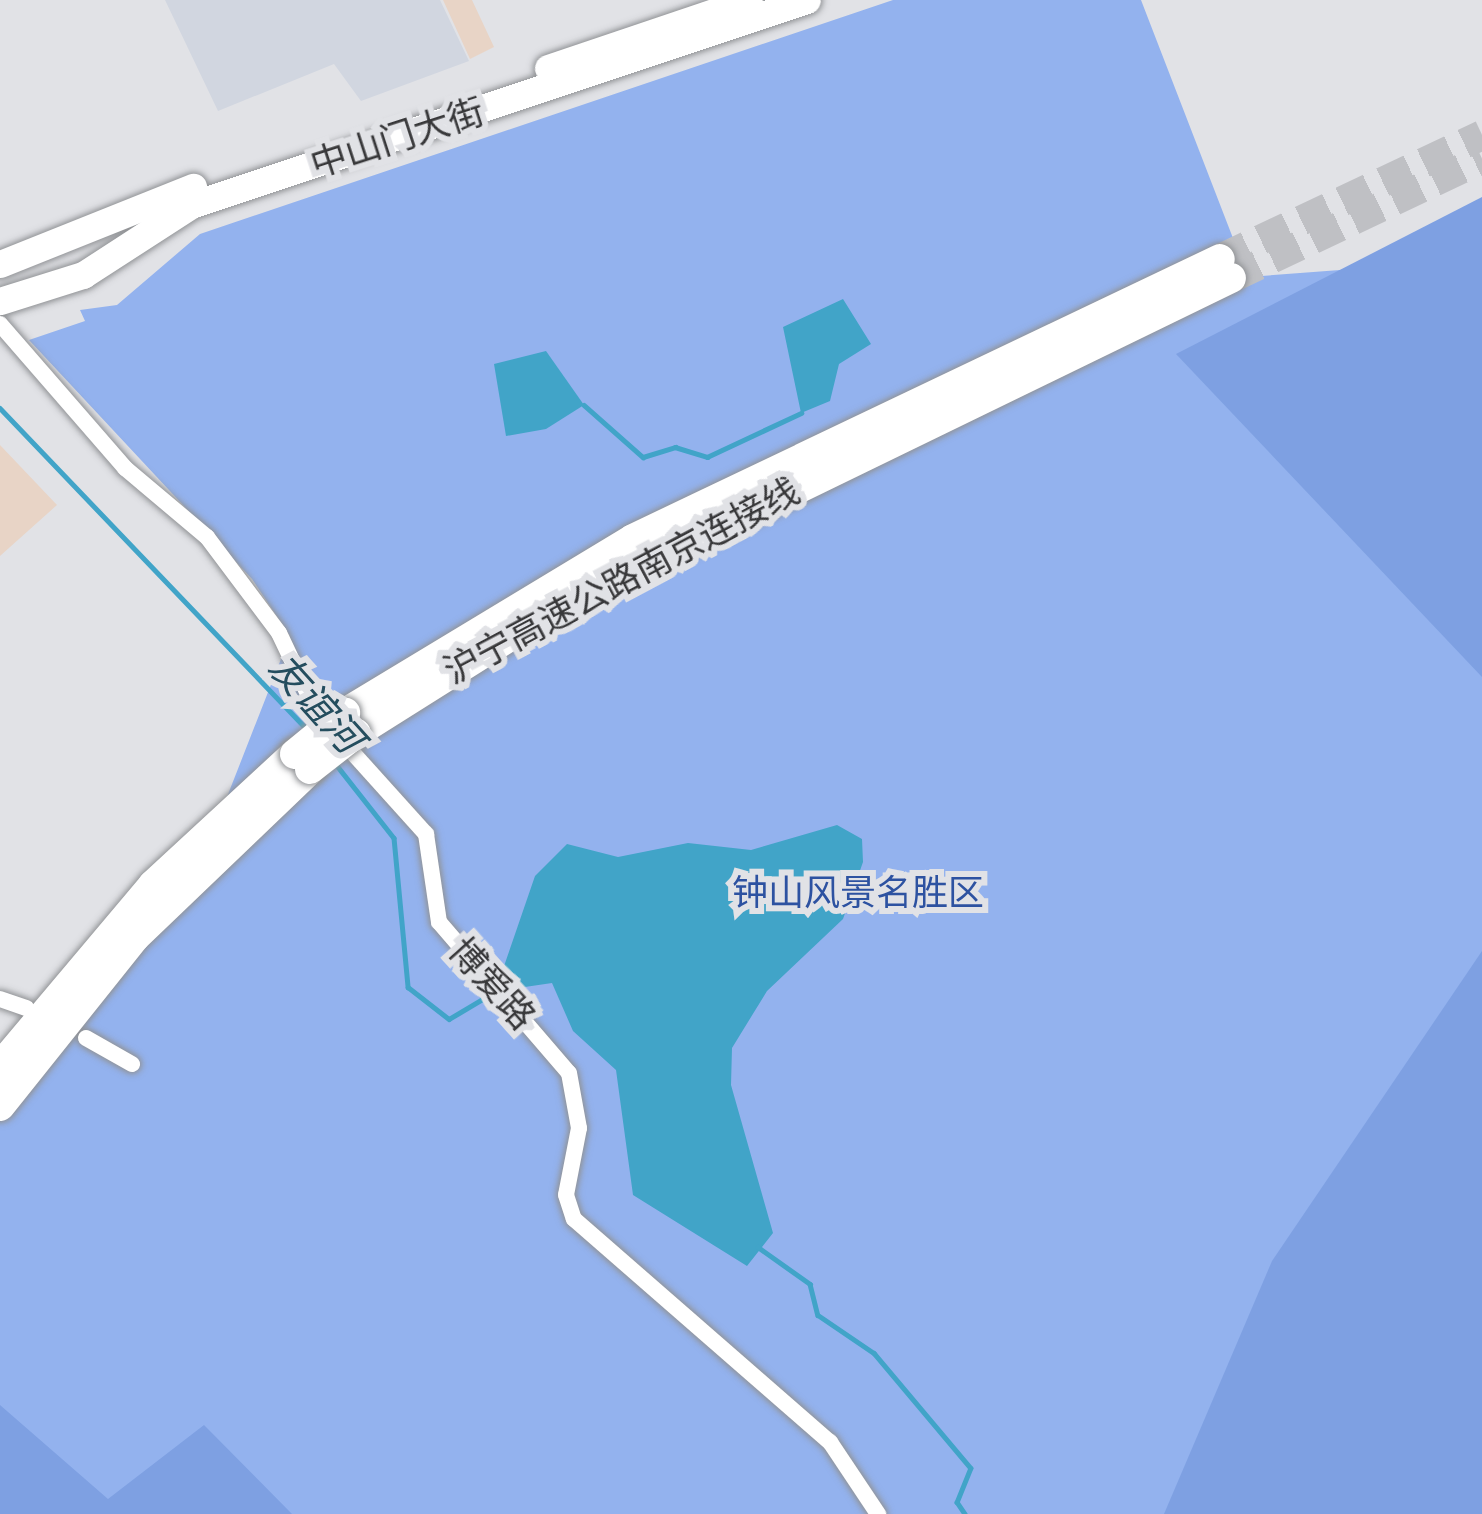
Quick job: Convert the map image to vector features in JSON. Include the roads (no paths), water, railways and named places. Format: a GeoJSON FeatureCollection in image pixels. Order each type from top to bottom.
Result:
{"type":"FeatureCollection","features":[{"type":"Feature","properties":{"kind":"highway","name":"沪宁高速公路南京连接线"},"geometry":{"type":"LineString","coordinates":[[0,1067],[153,885],[350,723],[633,539],[1225,268]]}},
{"type":"Feature","properties":{"kind":"highway","name":"沪宁高速公路南京连接线"},"geometry":{"type":"LineString","coordinates":[[0,1106],[135,937],[303,762]]}},
{"type":"Feature","properties":{"kind":"main road","name":"中山门大街"},"geometry":{"type":"LineString","coordinates":[[0,264],[749,0]]}},
{"type":"Feature","properties":{"kind":"main road","name":"中山门大街"},"geometry":{"type":"LineString","coordinates":[[0,301],[83,275],[191,205],[807,0]]}},
{"type":"Feature","properties":{"kind":"street","name":"博爱路"},"geometry":{"type":"LineString","coordinates":[[0,324],[243,584],[316,713],[426,834],[439,922],[506,998],[575,1093],[574,1219],[830,1442],[878,1514]]}},
{"type":"Feature","properties":{"kind":"street"},"geometry":{"type":"LineString","coordinates":[[0,999],[26,1008]]}},
{"type":"Feature","properties":{"kind":"street"},"geometry":{"type":"LineString","coordinates":[[86,1038],[132,1064]]}},
{"type":"Feature","properties":{"kind":"waterway"},"geometry":{"type":"LineString","coordinates":[[584,405],[643,457],[675,447],[707,457],[801,413]]}},
{"type":"Feature","properties":{"kind":"waterway","name":"友谊河"},"geometry":{"type":"LineString","coordinates":[[0,408],[309,731]]}},
{"type":"Feature","properties":{"kind":"waterway","name":"友谊河"},"geometry":{"type":"LineString","coordinates":[[335,763],[394,838],[408,987],[449,1019],[491,994]]}},
{"type":"Feature","properties":{"kind":"waterway","name":"友谊河"},"geometry":{"type":"LineString","coordinates":[[758,1247],[810,1284],[818,1315],[874,1353],[971,1468],[957,1502],[965,1514]]}},
{"type":"Feature","properties":{"kind":"tunnel"},"geometry":{"type":"LineString","coordinates":[[1220,259],[1482,135]]}},
{"type":"Feature","properties":{"kind":"tunnel"},"geometry":{"type":"LineString","coordinates":[[1231,278],[1482,159]]}},
{"type":"Feature","properties":{"kind":"park label","name":"钟山风景名胜区"},"geometry":{"type":"Point","coordinates":[858,892]}}]}
